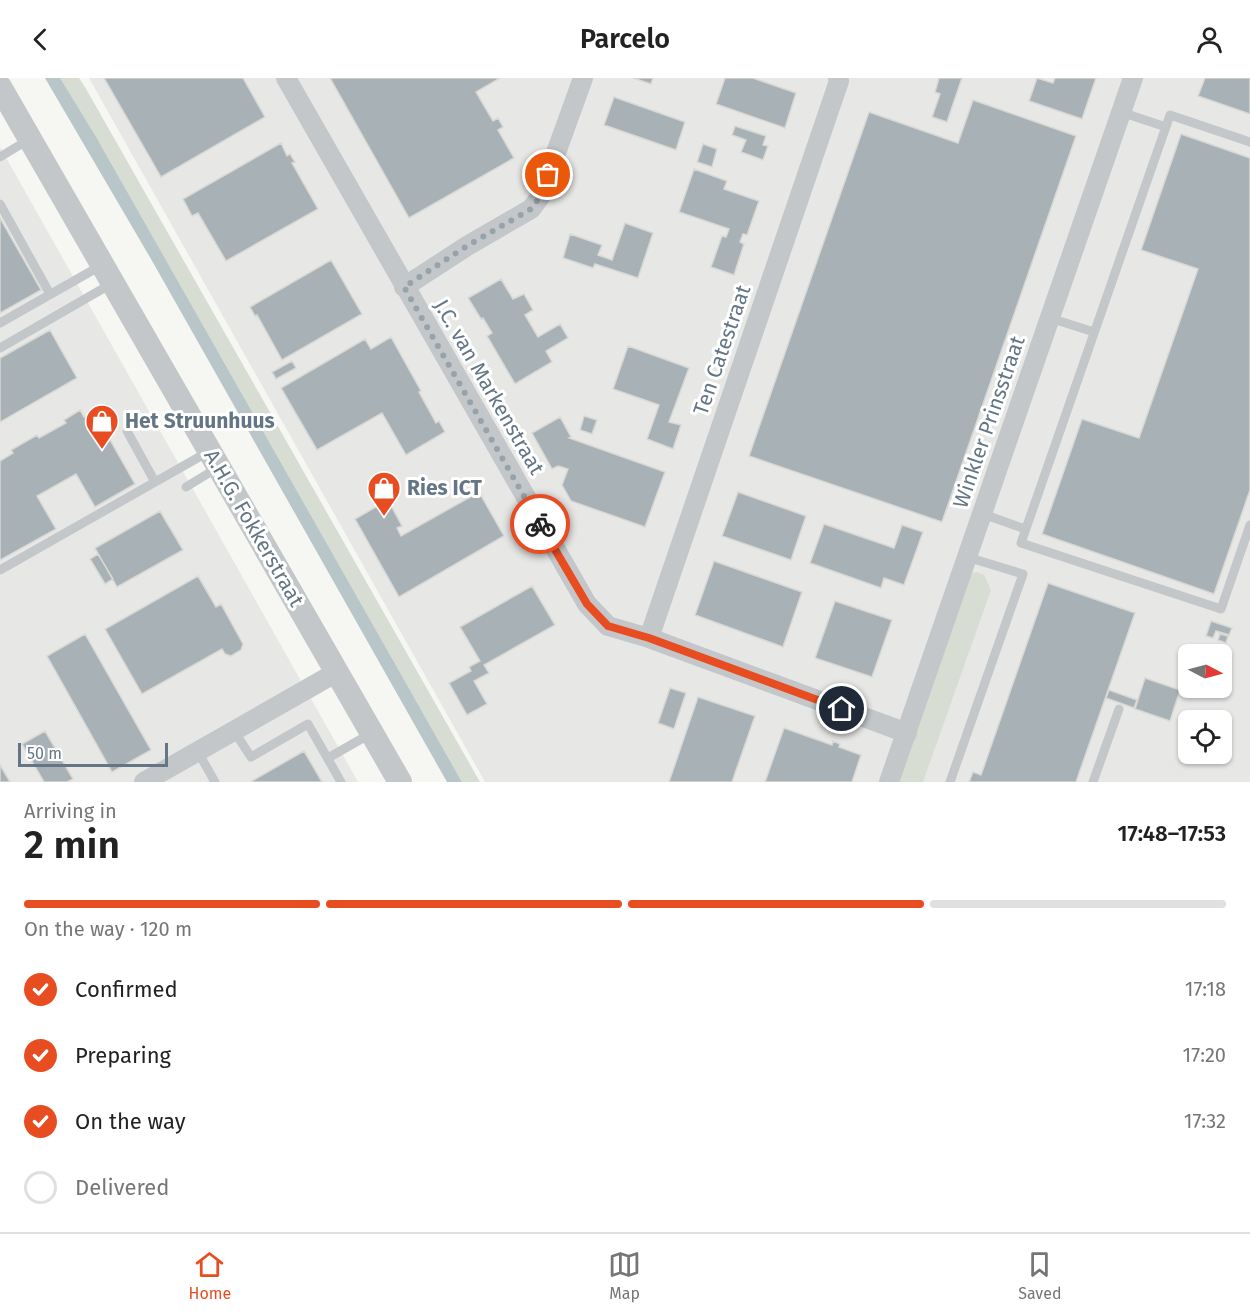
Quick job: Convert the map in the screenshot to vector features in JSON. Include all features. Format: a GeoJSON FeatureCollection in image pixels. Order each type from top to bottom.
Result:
{"type":"FeatureCollection","features":[{"type":"Feature","properties":{"kind":"street","name":"J.C. van Markenstraat"},"geometry":{"type":"LineString","coordinates":[[286,78],[587,604],[608,626],[649,638],[907,733]]}},
{"type":"Feature","properties":{"kind":"street"},"geometry":{"type":"LineString","coordinates":[[404,287],[467,246],[531,209],[540,197],[583,78]]}},
{"type":"Feature","properties":{"kind":"street","name":"Ten Catestraat"},"geometry":{"type":"LineString","coordinates":[[649,638],[828,114],[838,78]]}},
{"type":"Feature","properties":{"kind":"street","name":"Winkler Prinsstraat"},"geometry":{"type":"LineString","coordinates":[[889,782],[1133,78]]}},
{"type":"Feature","properties":{"kind":"street","name":"A.H.G. Fokkerstraat"},"geometry":{"type":"LineString","coordinates":[[0,87],[400,782]]}},
{"type":"Feature","properties":{"kind":"street"},"geometry":{"type":"LineString","coordinates":[[144,782],[337,672]]}},
{"type":"Feature","properties":{"kind":"lane"},"geometry":{"type":"LineString","coordinates":[[1121,112],[1166,127]]}},
{"type":"Feature","properties":{"kind":"lane"},"geometry":{"type":"LineString","coordinates":[[1250,142],[1170,115],[1021,543],[1221,609],[1250,525]]}},
{"type":"Feature","properties":{"kind":"lane"},"geometry":{"type":"LineString","coordinates":[[0,157],[30,139]]}},
{"type":"Feature","properties":{"kind":"lane"},"geometry":{"type":"LineString","coordinates":[[0,204],[50,294]]}},
{"type":"Feature","properties":{"kind":"lane"},"geometry":{"type":"LineString","coordinates":[[0,323],[50,294],[108,274]]}},
{"type":"Feature","properties":{"kind":"lane"},"geometry":{"type":"LineString","coordinates":[[0,348],[108,274]]}},
{"type":"Feature","properties":{"kind":"lane"},"geometry":{"type":"LineString","coordinates":[[1050,318],[1094,332]]}},
{"type":"Feature","properties":{"kind":"lane"},"geometry":{"type":"LineString","coordinates":[[128,431],[155,482]]}},
{"type":"Feature","properties":{"kind":"lane"},"geometry":{"type":"LineString","coordinates":[[0,570],[155,482],[214,459]]}},
{"type":"Feature","properties":{"kind":"lane"},"geometry":{"type":"LineString","coordinates":[[186,487],[214,459]]}},
{"type":"Feature","properties":{"kind":"lane"},"geometry":{"type":"LineString","coordinates":[[983,514],[1025,529]]}},
{"type":"Feature","properties":{"kind":"lane"},"geometry":{"type":"LineString","coordinates":[[950,782],[1023,574],[967,557]]}},
{"type":"Feature","properties":{"kind":"lane"},"geometry":{"type":"LineString","coordinates":[[1093,782],[1119,709]]}},
{"type":"Feature","properties":{"kind":"lane"},"geometry":{"type":"LineString","coordinates":[[234,731],[251,757],[308,724],[341,782]]}},
{"type":"Feature","properties":{"kind":"lane"},"geometry":{"type":"LineString","coordinates":[[328,758],[372,733]]}},
{"type":"Feature","properties":{"kind":"lane"},"geometry":{"type":"LineString","coordinates":[[198,752],[215,782]]}},
{"type":"Feature","properties":{"kind":"shaded area"},"geometry":{"type":"Polygon","coordinates":[[[45,78],[60,78],[96,137],[462,782],[447,782],[151,259],[45,78]]]}},
{"type":"Feature","properties":{"kind":"shaded area"},"geometry":{"type":"Polygon","coordinates":[[[60,78],[79,78],[85,87],[480,782],[462,782],[60,78]]]}},
{"type":"Feature","properties":{"kind":"shaded area"},"geometry":{"type":"Polygon","coordinates":[[[89,78],[1250,78],[1250,782],[485,782],[89,78]]]}},
{"type":"Feature","properties":{"kind":"shaded area"},"geometry":{"type":"Polygon","coordinates":[[[0,147],[17,177],[358,782],[0,782],[0,147]]]}},
{"type":"Feature","properties":{"kind":"shaded area"},"geometry":{"type":"Polygon","coordinates":[[[977,572],[984,575],[991,590],[923,782],[897,782],[971,573],[977,572]]]}},
{"type":"Feature","properties":{"kind":"building"},"geometry":{"type":"Polygon","coordinates":[[[104,78],[243,78],[265,117],[161,177],[104,78]]]}},
{"type":"Feature","properties":{"kind":"building"},"geometry":{"type":"Polygon","coordinates":[[[330,78],[500,78],[476,92],[493,121],[498,118],[503,127],[498,130],[514,158],[409,218],[330,78]]]}},
{"type":"Feature","properties":{"kind":"building"},"geometry":{"type":"Polygon","coordinates":[[[633,78],[653,78],[651,84],[633,78]]]}},
{"type":"Feature","properties":{"kind":"building"},"geometry":{"type":"Polygon","coordinates":[[[725,78],[753,78],[796,93],[785,128],[716,104],[725,78]]]}},
{"type":"Feature","properties":{"kind":"building"},"geometry":{"type":"Polygon","coordinates":[[[939,78],[962,78],[947,122],[932,117],[940,94],[935,92],[939,78]]]}},
{"type":"Feature","properties":{"kind":"building"},"geometry":{"type":"Polygon","coordinates":[[[1037,78],[1053,83],[1055,78],[1096,78],[1082,119],[1029,101],[1037,78]]]}},
{"type":"Feature","properties":{"kind":"building"},"geometry":{"type":"Polygon","coordinates":[[[1205,78],[1250,78],[1250,114],[1198,96],[1205,78]]]}},
{"type":"Feature","properties":{"kind":"building"},"geometry":{"type":"Polygon","coordinates":[[[614,97],[685,122],[676,150],[604,125],[614,97]]]}},
{"type":"Feature","properties":{"kind":"building"},"geometry":{"type":"Polygon","coordinates":[[[973,100],[1076,136],[942,522],[749,456],[869,112],[958,143],[973,100]]]}},
{"type":"Feature","properties":{"kind":"building"},"geometry":{"type":"Polygon","coordinates":[[[735,126],[766,136],[763,145],[768,146],[763,160],[741,152],[746,140],[732,135],[735,126]]]}},
{"type":"Feature","properties":{"kind":"building"},"geometry":{"type":"Polygon","coordinates":[[[1181,134],[1250,158],[1250,490],[1214,594],[1042,534],[1082,419],[1139,438],[1198,269],[1141,250],[1181,134]]]}},
{"type":"Feature","properties":{"kind":"building"},"geometry":{"type":"Polygon","coordinates":[[[281,143],[287,156],[290,154],[295,162],[292,163],[318,209],[226,261],[198,213],[192,216],[183,199],[281,143]]]}},
{"type":"Feature","properties":{"kind":"building"},"geometry":{"type":"Polygon","coordinates":[[[703,144],[717,149],[712,167],[697,162],[703,144]]]}},
{"type":"Feature","properties":{"kind":"building"},"geometry":{"type":"Polygon","coordinates":[[[694,169],[727,181],[724,189],[759,201],[747,235],[743,234],[740,242],[744,244],[734,275],[711,267],[722,236],[726,237],[729,229],[679,212],[694,169]]]}},
{"type":"Feature","properties":{"kind":"building"},"geometry":{"type":"Polygon","coordinates":[[[0,218],[41,290],[0,313],[0,218]]]}},
{"type":"Feature","properties":{"kind":"building"},"geometry":{"type":"Polygon","coordinates":[[[625,223],[653,233],[638,278],[595,264],[593,268],[563,258],[570,234],[602,245],[598,255],[612,260],[625,223]]]}},
{"type":"Feature","properties":{"kind":"building"},"geometry":{"type":"Polygon","coordinates":[[[331,260],[362,314],[282,360],[257,315],[255,316],[250,307],[331,260]]]}},
{"type":"Feature","properties":{"kind":"building"},"geometry":{"type":"Polygon","coordinates":[[[501,279],[513,299],[524,294],[533,310],[525,315],[538,337],[560,324],[568,338],[546,351],[552,362],[515,384],[487,336],[492,333],[468,298],[501,279]]]}},
{"type":"Feature","properties":{"kind":"building"},"geometry":{"type":"Polygon","coordinates":[[[50,330],[77,378],[0,422],[0,358],[50,330]]]}},
{"type":"Feature","properties":{"kind":"building"},"geometry":{"type":"Polygon","coordinates":[[[391,337],[436,423],[439,421],[445,432],[406,455],[382,413],[317,450],[281,388],[365,339],[371,349],[391,337]]]}},
{"type":"Feature","properties":{"kind":"building"},"geometry":{"type":"Polygon","coordinates":[[[628,346],[689,368],[669,422],[681,425],[673,449],[647,439],[659,405],[613,389],[628,346]]]}},
{"type":"Feature","properties":{"kind":"building"},"geometry":{"type":"Polygon","coordinates":[[[292,361],[296,368],[276,379],[272,372],[292,361]]]}},
{"type":"Feature","properties":{"kind":"building"},"geometry":{"type":"Polygon","coordinates":[[[107,404],[118,424],[105,431],[135,484],[95,507],[76,474],[37,496],[56,529],[0,560],[0,461],[13,453],[11,450],[37,435],[39,438],[66,423],[64,420],[80,410],[84,417],[107,404]]]}},
{"type":"Feature","properties":{"kind":"building"},"geometry":{"type":"Polygon","coordinates":[[[584,416],[597,420],[592,434],[580,430],[584,416]]]}},
{"type":"Feature","properties":{"kind":"building"},"geometry":{"type":"Polygon","coordinates":[[[560,417],[571,437],[569,438],[665,472],[645,527],[571,501],[562,485],[568,469],[558,466],[552,469],[532,433],[560,417]]]}},
{"type":"Feature","properties":{"kind":"building"},"geometry":{"type":"Polygon","coordinates":[[[479,492],[504,536],[399,597],[355,519],[388,500],[402,526],[397,528],[401,536],[479,492]]]}},
{"type":"Feature","properties":{"kind":"building"},"geometry":{"type":"Polygon","coordinates":[[[738,492],[806,516],[791,560],[722,536],[738,492]]]}},
{"type":"Feature","properties":{"kind":"building"},"geometry":{"type":"Polygon","coordinates":[[[160,511],[183,550],[117,587],[95,548],[160,511]]]}},
{"type":"Feature","properties":{"kind":"building"},"geometry":{"type":"Polygon","coordinates":[[[824,524],[894,548],[902,525],[923,532],[904,585],[884,578],[881,588],[810,563],[824,524]]]}},
{"type":"Feature","properties":{"kind":"building"},"geometry":{"type":"Polygon","coordinates":[[[98,554],[113,579],[105,584],[90,559],[98,554]]]}},
{"type":"Feature","properties":{"kind":"building"},"geometry":{"type":"Polygon","coordinates":[[[714,561],[802,592],[783,647],[695,615],[714,561]]]}},
{"type":"Feature","properties":{"kind":"building"},"geometry":{"type":"Polygon","coordinates":[[[198,576],[216,607],[221,604],[243,644],[241,650],[231,656],[225,654],[222,649],[142,694],[105,629],[198,576]]]}},
{"type":"Feature","properties":{"kind":"building"},"geometry":{"type":"Polygon","coordinates":[[[1048,583],[1135,613],[1076,782],[969,782],[973,772],[981,775],[1048,583]]]}},
{"type":"Feature","properties":{"kind":"building"},"geometry":{"type":"Polygon","coordinates":[[[532,586],[555,625],[484,665],[489,673],[474,681],[487,704],[467,715],[449,683],[471,671],[469,667],[480,661],[460,627],[532,586]]]}},
{"type":"Feature","properties":{"kind":"building"},"geometry":{"type":"Polygon","coordinates":[[[835,601],[892,620],[872,677],[815,658],[835,601]]]}},
{"type":"Feature","properties":{"kind":"building"},"geometry":{"type":"Polygon","coordinates":[[[1211,621],[1232,628],[1229,635],[1216,631],[1213,638],[1206,636],[1211,621]]]}},
{"type":"Feature","properties":{"kind":"building"},"geometry":{"type":"Polygon","coordinates":[[[85,634],[151,750],[112,772],[47,656],[85,634]]]}},
{"type":"Feature","properties":{"kind":"building"},"geometry":{"type":"Polygon","coordinates":[[[1220,634],[1228,636],[1226,643],[1218,640],[1220,634]]]}},
{"type":"Feature","properties":{"kind":"building"},"geometry":{"type":"Polygon","coordinates":[[[1145,678],[1178,689],[1170,721],[1135,709],[1145,678]]]}},
{"type":"Feature","properties":{"kind":"building"},"geometry":{"type":"Polygon","coordinates":[[[670,688],[686,693],[674,729],[658,723],[670,688]]]}},
{"type":"Feature","properties":{"kind":"building"},"geometry":{"type":"Polygon","coordinates":[[[1109,690],[1137,700],[1134,708],[1106,698],[1109,690]]]}},
{"type":"Feature","properties":{"kind":"building"},"geometry":{"type":"Polygon","coordinates":[[[698,697],[755,716],[732,782],[669,782],[698,697]]]}},
{"type":"Feature","properties":{"kind":"building"},"geometry":{"type":"Polygon","coordinates":[[[784,728],[832,745],[833,741],[840,744],[839,747],[861,755],[852,782],[765,782],[784,728]]]}},
{"type":"Feature","properties":{"kind":"building"},"geometry":{"type":"Polygon","coordinates":[[[45,731],[73,779],[67,782],[44,782],[22,744],[45,731]]]}},
{"type":"Feature","properties":{"kind":"building"},"geometry":{"type":"Polygon","coordinates":[[[304,751],[322,782],[252,782],[252,781],[304,751]]]}},
{"type":"Feature","properties":{"kind":"building"},"geometry":{"type":"Polygon","coordinates":[[[0,765],[10,782],[0,782],[0,765]]]}},
{"type":"Feature","properties":{"kind":"way so far"},"geometry":{"type":"LineString","coordinates":[[540,524],[404,287],[467,246],[531,209],[540,197],[548,175]]}},
{"type":"Feature","properties":{"kind":"place","name":"Het Struunhuus"},"geometry":{"type":"Point","coordinates":[102,450]}},
{"type":"Feature","properties":{"kind":"place","name":"Ries ICT"},"geometry":{"type":"Point","coordinates":[384,517]}},
{"type":"Feature","properties":{"kind":"route"},"geometry":{"type":"LineString","coordinates":[[540,524],[587,604],[608,626],[649,638],[842,709]]}}]}
